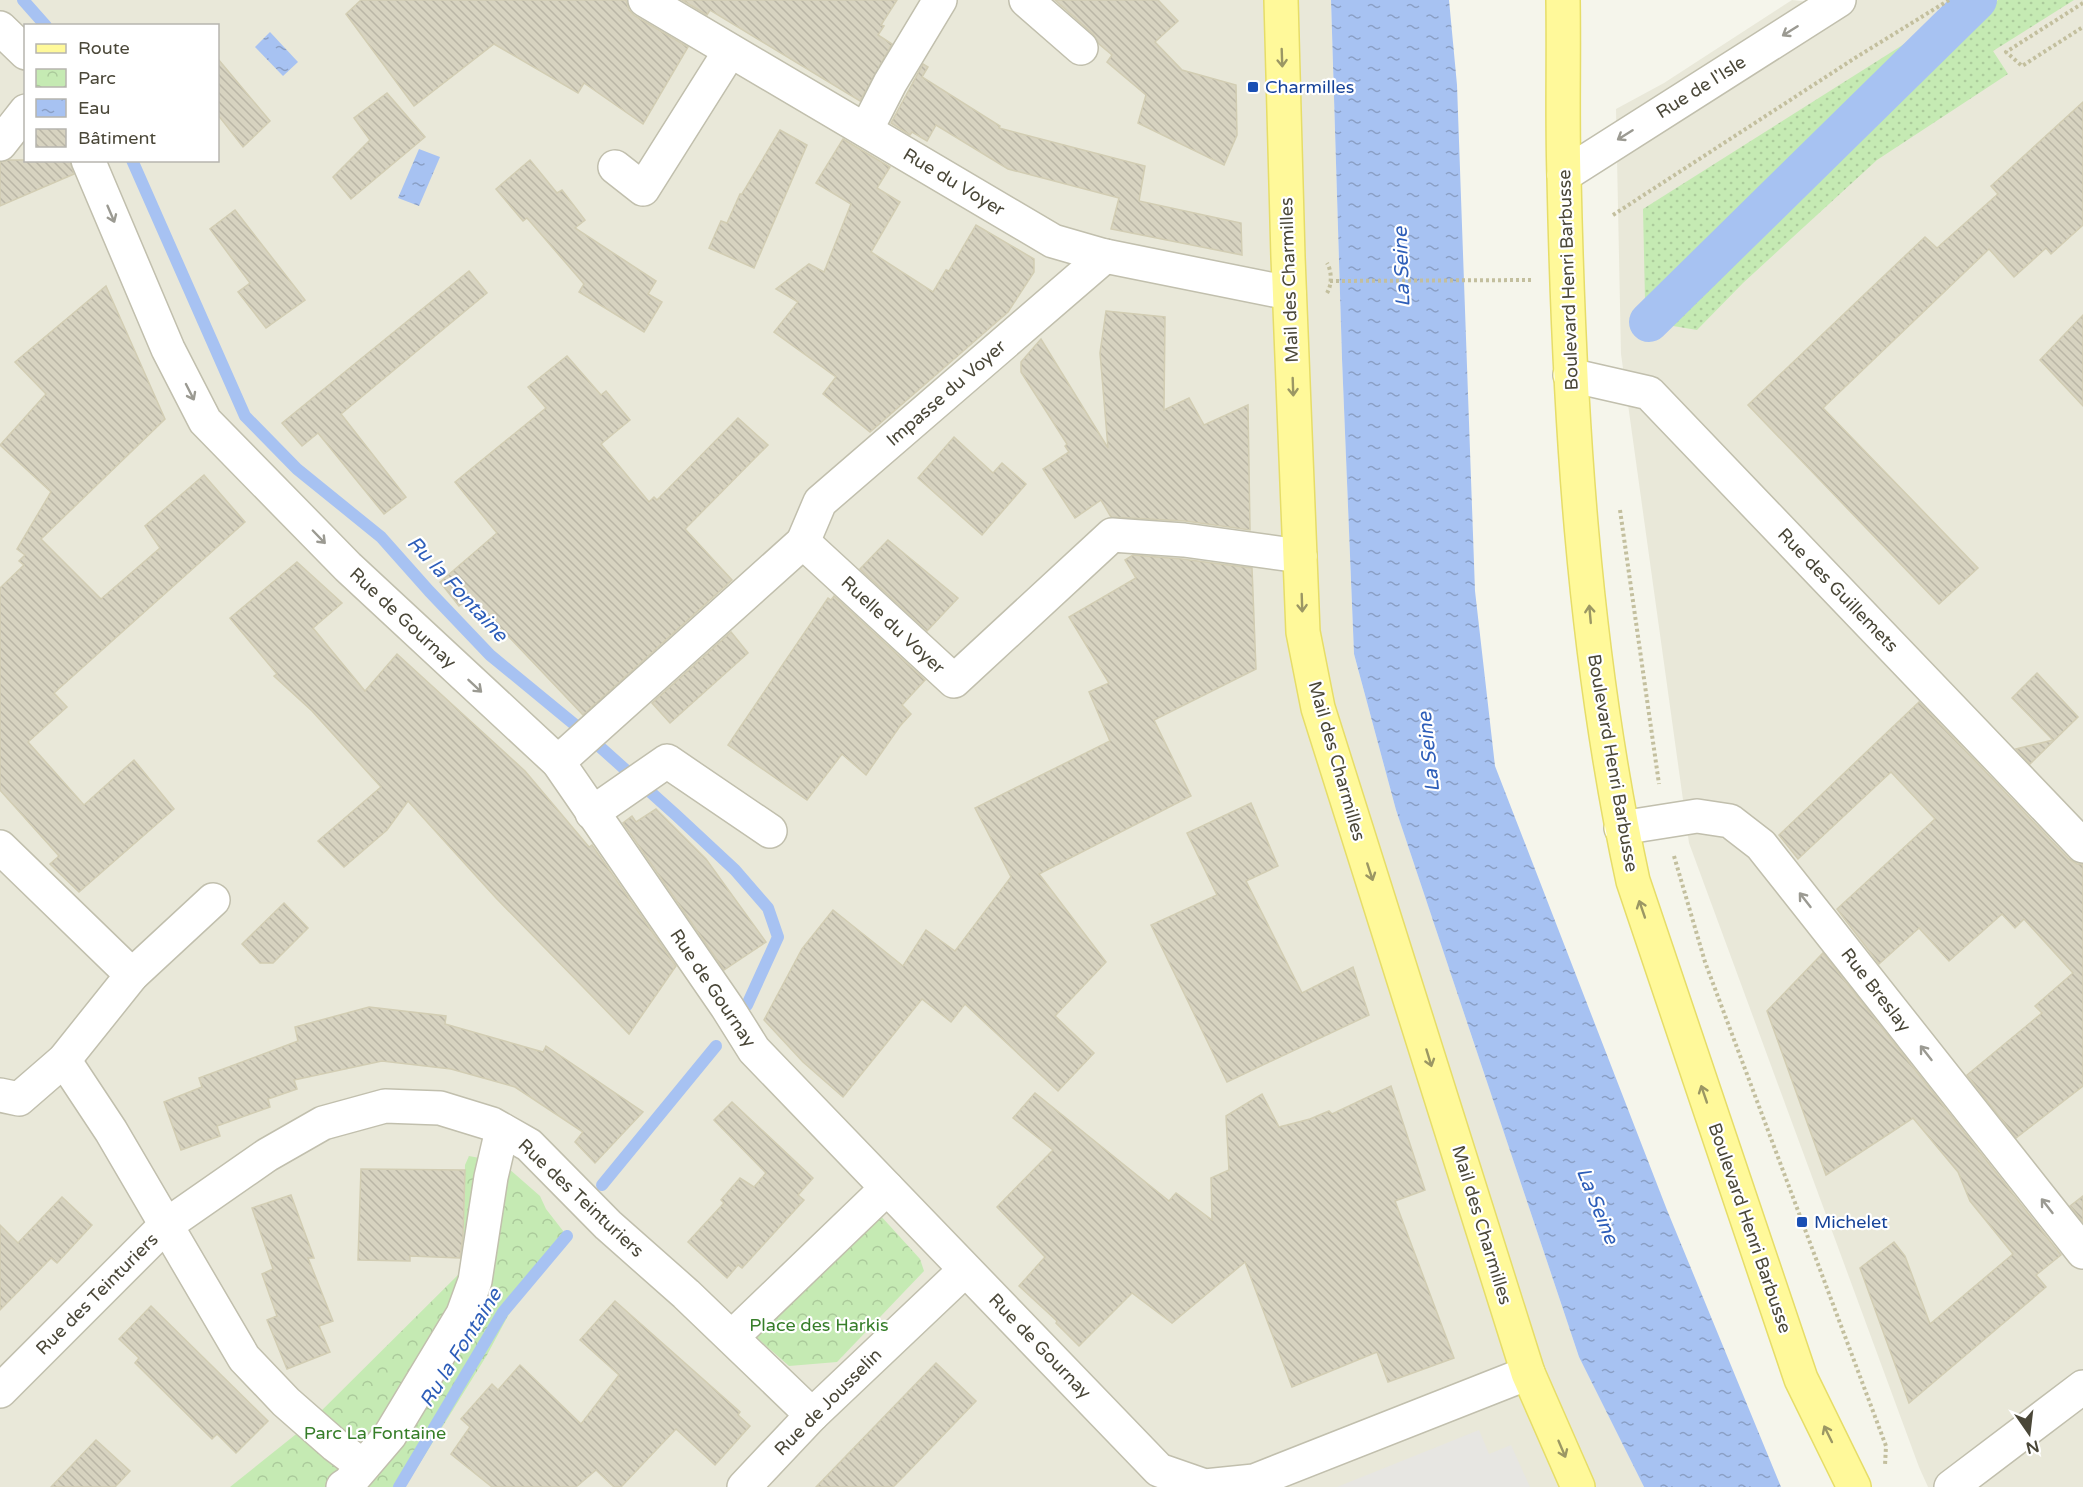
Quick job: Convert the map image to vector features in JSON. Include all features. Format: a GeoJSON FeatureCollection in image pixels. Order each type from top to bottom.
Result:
{"type":"FeatureCollection","features":[{"type":"Feature","properties":{"kind":"main road","name":"Mail des Charmilles"},"geometry":{"type":"LineString","coordinates":[[1281,0],[1289,293],[1303,632],[1318,708],[1528,1373],[1578,1487]]}},
{"type":"Feature","properties":{"kind":"main road","name":"Boulevard Henri Barbusse"},"geometry":{"type":"LineString","coordinates":[[1563,0],[1564,176],[1570,375],[1592,641],[1621,828],[1633,881],[1801,1379],[1854,1487]]}},
{"type":"Feature","properties":{"kind":"street","name":"Rue du Voyer"},"geometry":{"type":"LineString","coordinates":[[645,0],[1053,241],[1105,256],[1289,293]]}},
{"type":"Feature","properties":{"kind":"street"},"geometry":{"type":"LineString","coordinates":[[866,130],[890,83],[940,0]]}},
{"type":"Feature","properties":{"kind":"street"},"geometry":{"type":"LineString","coordinates":[[1026,0],[1080,48]]}},
{"type":"Feature","properties":{"kind":"street","name":"Rue de l'Isle"},"geometry":{"type":"LineString","coordinates":[[1564,176],[1839,0]]}},
{"type":"Feature","properties":{"kind":"street"},"geometry":{"type":"LineString","coordinates":[[0,28],[24,51]]}},
{"type":"Feature","properties":{"kind":"street"},"geometry":{"type":"LineString","coordinates":[[615,167],[643,189],[730,51]]}},
{"type":"Feature","properties":{"kind":"street"},"geometry":{"type":"LineString","coordinates":[[0,144],[24,114]]}},
{"type":"Feature","properties":{"kind":"street","name":"Rue de Gournay"},"geometry":{"type":"LineString","coordinates":[[89,162],[168,348],[205,421],[348,567],[564,757],[592,813],[727,1007],[754,1050],[1159,1470],[1205,1486],[1254,1482],[1528,1373]]}},
{"type":"Feature","properties":{"kind":"street","name":"Impasse du Voyer"},"geometry":{"type":"LineString","coordinates":[[803,542],[820,502],[1105,256]]}},
{"type":"Feature","properties":{"kind":"street","name":"Rue des Guillemets"},"geometry":{"type":"LineString","coordinates":[[1570,375],[1649,393],[2083,846]]}},
{"type":"Feature","properties":{"kind":"street","name":"Ruelle du Voyer"},"geometry":{"type":"LineString","coordinates":[[803,542],[954,681],[1112,535],[1184,540],[1300,556]]}},
{"type":"Feature","properties":{"kind":"street"},"geometry":{"type":"LineString","coordinates":[[564,757],[803,542]]}},
{"type":"Feature","properties":{"kind":"street"},"geometry":{"type":"LineString","coordinates":[[592,813],[667,761],[770,831]]}},
{"type":"Feature","properties":{"kind":"street","name":"Rue Breslay"},"geometry":{"type":"LineString","coordinates":[[1621,828],[1698,816],[1730,821],[1761,845],[2083,1252]]}},
{"type":"Feature","properties":{"kind":"street"},"geometry":{"type":"LineString","coordinates":[[0,847],[132,975]]}},
{"type":"Feature","properties":{"kind":"street"},"geometry":{"type":"LineString","coordinates":[[0,1095],[19,1099],[64,1060],[132,975],[213,900]]}},
{"type":"Feature","properties":{"kind":"street"},"geometry":{"type":"LineString","coordinates":[[64,1060],[111,1131],[244,1358],[286,1401],[335,1445],[353,1476],[390,1435],[463,1314],[475,1281],[491,1177],[502,1130]]}},
{"type":"Feature","properties":{"kind":"street","name":"Rue des Teinturiers"},"geometry":{"type":"LineString","coordinates":[[0,1391],[165,1226],[267,1155],[323,1123],[385,1106],[440,1108],[492,1124],[529,1145],[598,1215],[686,1294],[812,1415]]}},
{"type":"Feature","properties":{"kind":"street"},"geometry":{"type":"LineString","coordinates":[[732,1337],[887,1188]]}},
{"type":"Feature","properties":{"kind":"street","name":"Rue de Jousselin"},"geometry":{"type":"LineString","coordinates":[[744,1487],[812,1415],[965,1270]]}},
{"type":"Feature","properties":{"kind":"street"},"geometry":{"type":"LineString","coordinates":[[1951,1487],[2083,1387]]}},
{"type":"Feature","properties":{"kind":"path"},"geometry":{"type":"LineString","coordinates":[[1613,215],[1855,58],[1949,0]]}},
{"type":"Feature","properties":{"kind":"path"},"geometry":{"type":"LineString","coordinates":[[2083,3],[2006,52],[2022,66],[2083,27]]}},
{"type":"Feature","properties":{"kind":"path"},"geometry":{"type":"LineString","coordinates":[[1325,260],[1330,267],[1330,289],[1326,294]]}},
{"type":"Feature","properties":{"kind":"path"},"geometry":{"type":"LineString","coordinates":[[1330,281],[1535,280]]}},
{"type":"Feature","properties":{"kind":"path"},"geometry":{"type":"LineString","coordinates":[[1619,508],[1664,821],[1705,962],[1886,1446],[1885,1467]]}},
{"type":"Feature","properties":{"kind":"shaded area"},"geometry":{"type":"Polygon","coordinates":[[[0,0],[1331,0],[1354,654],[1396,810],[1579,1357],[1644,1487],[0,1487],[0,0]]]}},
{"type":"Feature","properties":{"kind":"shaded area"},"geometry":{"type":"Polygon","coordinates":[[[1792,0],[1809,2],[1809,0],[2083,0],[2083,1487],[1928,1487],[1689,843],[1621,354],[1616,109],[1664,83],[1792,0]]]}},
{"type":"Feature","properties":{"kind":"shaded area"},"geometry":{"type":"Polygon","coordinates":[[[1479,1430],[1489,1454],[1511,1445],[1530,1487],[1337,1487],[1479,1430]]]}},
{"type":"Feature","properties":{"kind":"green space"},"geometry":{"type":"Polygon","coordinates":[[[1998,0],[2074,0],[1993,51],[2008,74],[1877,160],[1743,283],[1697,330],[1667,325],[1998,0]]]}},
{"type":"Feature","properties":{"kind":"green space"},"geometry":{"type":"Polygon","coordinates":[[[1939,22],[1646,300],[1645,300],[1643,209],[1939,22]]]}},
{"type":"Feature","properties":{"kind":"green space","name":"Parc La Fontaine"},"geometry":{"type":"Polygon","coordinates":[[[469,1156],[501,1162],[540,1196],[546,1209],[567,1236],[518,1297],[487,1355],[405,1487],[230,1487],[305,1427],[463,1270],[465,1165],[469,1156]]]}},
{"type":"Feature","properties":{"kind":"green space","name":"Place des Harkis"},"geometry":{"type":"Polygon","coordinates":[[[879,1214],[920,1259],[924,1271],[837,1362],[789,1366],[755,1336],[879,1214]]]}},
{"type":"Feature","properties":{"kind":"water","name":"La Seine"},"geometry":{"type":"Polygon","coordinates":[[[1331,0],[1449,0],[1457,85],[1475,591],[1495,766],[1667,1210],[1781,1487],[1644,1487],[1579,1357],[1396,810],[1354,654],[1331,0]]]}},
{"type":"Feature","properties":{"kind":"water"},"geometry":{"type":"Polygon","coordinates":[[[270,32],[298,62],[283,76],[255,47],[270,32]]]}},
{"type":"Feature","properties":{"kind":"water"},"geometry":{"type":"Polygon","coordinates":[[[419,149],[440,157],[419,206],[398,198],[419,149]]]}},
{"type":"Feature","properties":{"kind":"building"},"geometry":{"type":"Polygon","coordinates":[[[361,0],[626,0],[629,10],[635,16],[688,47],[643,124],[584,83],[578,93],[494,44],[414,106],[346,14],[361,0]]]}},
{"type":"Feature","properties":{"kind":"building"},"geometry":{"type":"Polygon","coordinates":[[[682,0],[897,0],[881,25],[884,26],[878,35],[892,44],[860,101],[710,10],[707,15],[682,0]]]}},
{"type":"Feature","properties":{"kind":"building"},"geometry":{"type":"Polygon","coordinates":[[[1055,0],[1158,0],[1178,21],[1155,42],[1182,70],[1236,85],[1237,135],[1224,165],[1138,123],[1146,95],[1107,62],[1112,55],[1099,44],[1093,34],[1055,0]]]}},
{"type":"Feature","properties":{"kind":"building"},"geometry":{"type":"Polygon","coordinates":[[[219,60],[270,121],[243,147],[219,116],[219,60]]]}},
{"type":"Feature","properties":{"kind":"building"},"geometry":{"type":"Polygon","coordinates":[[[923,64],[928,67],[922,77],[1000,126],[999,128],[1145,166],[1139,201],[1241,223],[1242,255],[1111,229],[1119,198],[1008,169],[936,125],[927,141],[912,132],[910,135],[891,123],[923,64]]]}},
{"type":"Feature","properties":{"kind":"building"},"geometry":{"type":"Polygon","coordinates":[[[387,93],[425,137],[351,199],[333,177],[370,140],[354,118],[387,93]]]}},
{"type":"Feature","properties":{"kind":"building"},"geometry":{"type":"Polygon","coordinates":[[[2083,102],[2083,225],[2051,254],[2046,248],[2014,277],[1989,249],[1823,408],[1978,568],[1939,604],[1748,405],[1925,237],[1937,248],[1998,194],[1991,186],[2083,102]]]}},
{"type":"Feature","properties":{"kind":"building"},"geometry":{"type":"Polygon","coordinates":[[[780,130],[807,145],[754,268],[709,248],[721,221],[727,223],[740,194],[780,130]]]}},
{"type":"Feature","properties":{"kind":"building"},"geometry":{"type":"Polygon","coordinates":[[[843,139],[890,167],[877,188],[900,202],[871,252],[933,292],[946,270],[949,271],[976,225],[1034,259],[1034,272],[1008,312],[870,432],[823,394],[836,377],[774,332],[798,302],[776,289],[809,264],[824,272],[851,204],[816,183],[843,139]]]}},
{"type":"Feature","properties":{"kind":"building"},"geometry":{"type":"Polygon","coordinates":[[[24,160],[24,162],[71,162],[74,174],[0,206],[0,162],[24,160]]]}},
{"type":"Feature","properties":{"kind":"building"},"geometry":{"type":"Polygon","coordinates":[[[530,160],[557,193],[562,190],[585,220],[575,228],[656,281],[648,294],[662,302],[644,332],[579,292],[584,284],[527,218],[523,221],[496,189],[530,160]]]}},
{"type":"Feature","properties":{"kind":"building"},"geometry":{"type":"Polygon","coordinates":[[[235,210],[305,300],[266,328],[238,292],[250,283],[210,229],[235,210]]]}},
{"type":"Feature","properties":{"kind":"building"},"geometry":{"type":"Polygon","coordinates":[[[469,271],[487,293],[341,414],[406,497],[384,514],[318,433],[302,446],[282,423],[469,271]]]}},
{"type":"Feature","properties":{"kind":"building"},"geometry":{"type":"Polygon","coordinates":[[[106,286],[165,419],[41,539],[101,599],[160,548],[145,526],[204,475],[245,522],[54,693],[67,707],[28,742],[84,805],[134,760],[174,809],[79,892],[50,864],[59,856],[0,790],[0,588],[24,565],[19,561],[25,555],[17,549],[51,492],[0,445],[46,394],[15,362],[106,286]]]}},
{"type":"Feature","properties":{"kind":"building"},"geometry":{"type":"Polygon","coordinates":[[[1106,311],[1165,317],[1164,410],[1189,398],[1204,425],[1248,405],[1250,530],[1185,521],[1111,517],[1101,500],[1075,518],[1043,469],[1069,452],[1065,446],[1067,444],[1021,372],[1021,362],[1041,339],[1108,448],[1100,353],[1106,311]]]}},
{"type":"Feature","properties":{"kind":"building"},"geometry":{"type":"Polygon","coordinates":[[[2083,315],[2083,406],[2040,360],[2083,315]]]}},
{"type":"Feature","properties":{"kind":"building"},"geometry":{"type":"Polygon","coordinates":[[[567,356],[601,395],[606,391],[630,420],[601,444],[649,502],[654,497],[657,500],[738,418],[768,445],[685,529],[732,580],[583,715],[471,597],[459,606],[440,582],[497,533],[455,482],[546,408],[528,387],[567,356]]]}},
{"type":"Feature","properties":{"kind":"building"},"geometry":{"type":"Polygon","coordinates":[[[954,437],[993,473],[1002,463],[1026,484],[982,535],[918,478],[954,437]]]}},
{"type":"Feature","properties":{"kind":"building"},"geometry":{"type":"Polygon","coordinates":[[[888,540],[958,598],[927,631],[860,569],[888,540]]]}},
{"type":"Feature","properties":{"kind":"building"},"geometry":{"type":"Polygon","coordinates":[[[1133,555],[1252,568],[1256,669],[1154,720],[1191,796],[1039,874],[1106,962],[1055,1016],[1094,1053],[1058,1091],[965,1004],[951,1022],[922,999],[843,1097],[803,1062],[764,1020],[802,949],[833,910],[903,966],[926,930],[955,951],[1011,877],[975,808],[1110,741],[1089,692],[1109,683],[1069,617],[1136,578],[1125,560],[1133,555]]]}},
{"type":"Feature","properties":{"kind":"building"},"geometry":{"type":"Polygon","coordinates":[[[297,562],[342,603],[313,628],[365,691],[397,654],[525,771],[589,847],[592,845],[676,966],[629,1034],[496,898],[408,801],[387,830],[344,867],[318,841],[381,787],[312,711],[274,676],[277,674],[230,618],[297,562]]]}},
{"type":"Feature","properties":{"kind":"building"},"geometry":{"type":"Polygon","coordinates":[[[834,596],[925,680],[902,705],[911,714],[866,775],[842,754],[807,800],[728,745],[828,598],[831,600],[834,596]]]}},
{"type":"Feature","properties":{"kind":"building"},"geometry":{"type":"Polygon","coordinates":[[[731,632],[748,653],[670,723],[652,703],[731,632]]]}},
{"type":"Feature","properties":{"kind":"building"},"geometry":{"type":"Polygon","coordinates":[[[2037,673],[2078,717],[2030,764],[2016,749],[2053,740],[2012,698],[2037,673]]]}},
{"type":"Feature","properties":{"kind":"building"},"geometry":{"type":"Polygon","coordinates":[[[1919,702],[2069,859],[2077,864],[2083,864],[2083,1086],[2016,1138],[1967,1075],[2042,1013],[2035,1006],[2073,973],[2024,919],[2015,928],[2002,914],[1949,961],[1919,928],[1879,964],[1837,909],[1935,819],[1891,772],[1798,859],[1779,835],[1919,702]]]}},
{"type":"Feature","properties":{"kind":"building"},"geometry":{"type":"Polygon","coordinates":[[[1251,803],[1278,866],[1246,881],[1302,993],[1353,967],[1369,1015],[1227,1082],[1151,925],[1217,895],[1187,833],[1251,803]]]}},
{"type":"Feature","properties":{"kind":"building"},"geometry":{"type":"Polygon","coordinates":[[[656,809],[706,859],[766,942],[724,970],[623,823],[632,816],[636,822],[656,809]]]}},
{"type":"Feature","properties":{"kind":"building"},"geometry":{"type":"Polygon","coordinates":[[[284,903],[308,928],[273,963],[260,963],[242,944],[284,903]]]}},
{"type":"Feature","properties":{"kind":"building"},"geometry":{"type":"Polygon","coordinates":[[[1823,953],[2061,1255],[2036,1275],[2046,1287],[1909,1403],[1860,1268],[1894,1242],[1905,1256],[1930,1324],[2013,1254],[1970,1201],[1958,1172],[1913,1118],[1826,1175],[1767,1011],[1823,953]]]}},
{"type":"Feature","properties":{"kind":"building"},"geometry":{"type":"Polygon","coordinates":[[[369,1007],[446,1016],[445,1024],[543,1052],[546,1046],[643,1112],[595,1163],[575,1142],[583,1132],[515,1087],[451,1069],[382,1061],[294,1080],[297,1089],[268,1099],[270,1107],[217,1126],[220,1136],[181,1150],[164,1102],[202,1087],[199,1078],[298,1041],[295,1027],[369,1007]]]}},
{"type":"Feature","properties":{"kind":"building"},"geometry":{"type":"Polygon","coordinates":[[[1391,1086],[1425,1190],[1395,1201],[1454,1358],[1388,1382],[1377,1352],[1292,1387],[1245,1262],[1172,1323],[1132,1293],[1079,1346],[1056,1323],[1057,1321],[1019,1286],[1045,1257],[997,1207],[1053,1150],[1013,1118],[1035,1093],[1169,1201],[1176,1193],[1212,1220],[1211,1178],[1229,1170],[1226,1116],[1262,1094],[1279,1127],[1310,1119],[1329,1111],[1332,1114],[1391,1086]]]}},
{"type":"Feature","properties":{"kind":"building"},"geometry":{"type":"Polygon","coordinates":[[[732,1102],[813,1178],[798,1195],[804,1200],[742,1268],[738,1265],[727,1278],[688,1242],[724,1203],[721,1200],[740,1178],[754,1187],[766,1173],[714,1120],[732,1102]]]}},
{"type":"Feature","properties":{"kind":"building"},"geometry":{"type":"Polygon","coordinates":[[[361,1169],[465,1170],[460,1258],[410,1256],[410,1261],[358,1260],[361,1169]]]}},
{"type":"Feature","properties":{"kind":"building"},"geometry":{"type":"Polygon","coordinates":[[[291,1195],[314,1258],[308,1258],[333,1321],[319,1326],[330,1352],[287,1369],[267,1320],[277,1316],[262,1274],[273,1269],[252,1208],[291,1195]]]}},
{"type":"Feature","properties":{"kind":"building"},"geometry":{"type":"Polygon","coordinates":[[[2083,1196],[2083,1222],[2070,1206],[2083,1196]]]}},
{"type":"Feature","properties":{"kind":"building"},"geometry":{"type":"Polygon","coordinates":[[[62,1197],[92,1225],[57,1263],[51,1258],[0,1310],[0,1225],[18,1243],[62,1197]]]}},
{"type":"Feature","properties":{"kind":"building"},"geometry":{"type":"Polygon","coordinates":[[[615,1301],[740,1412],[738,1415],[750,1426],[715,1465],[676,1429],[621,1487],[614,1487],[596,1470],[576,1487],[492,1487],[451,1454],[470,1427],[461,1419],[492,1384],[498,1390],[520,1365],[581,1424],[619,1375],[580,1340],[615,1301]]]}},
{"type":"Feature","properties":{"kind":"building"},"geometry":{"type":"Polygon","coordinates":[[[151,1306],[268,1421],[236,1453],[217,1434],[212,1439],[135,1363],[139,1358],[119,1339],[151,1306]]]}},
{"type":"Feature","properties":{"kind":"building"},"geometry":{"type":"Polygon","coordinates":[[[936,1363],[976,1401],[904,1476],[893,1487],[816,1487],[936,1363]]]}},
{"type":"Feature","properties":{"kind":"building"},"geometry":{"type":"Polygon","coordinates":[[[96,1440],[130,1471],[115,1487],[51,1487],[96,1440]]]}},
{"type":"Feature","properties":{"kind":"waterway","name":"Ru la Fontaine"},"geometry":{"type":"LineString","coordinates":[[23,0],[44,24]]}},
{"type":"Feature","properties":{"kind":"waterway"},"geometry":{"type":"LineString","coordinates":[[1649,322],[1977,0]]}},
{"type":"Feature","properties":{"kind":"waterway","name":"Ru la Fontaine"},"geometry":{"type":"LineString","coordinates":[[133,162],[245,416],[297,469],[381,537],[490,655],[580,729],[676,815],[735,870],[768,908],[778,937],[747,1005]]}},
{"type":"Feature","properties":{"kind":"waterway","name":"Ru la Fontaine"},"geometry":{"type":"LineString","coordinates":[[602,1185],[716,1046]]}},
{"type":"Feature","properties":{"kind":"waterway","name":"Ru la Fontaine"},"geometry":{"type":"LineString","coordinates":[[399,1487],[503,1312],[567,1236]]}},
{"type":"Feature","properties":{"kind":"place","name":"Charmilles"},"geometry":{"type":"Point","coordinates":[1253,87]}},
{"type":"Feature","properties":{"kind":"place","name":"Michelet"},"geometry":{"type":"Point","coordinates":[1802,1222]}}]}
